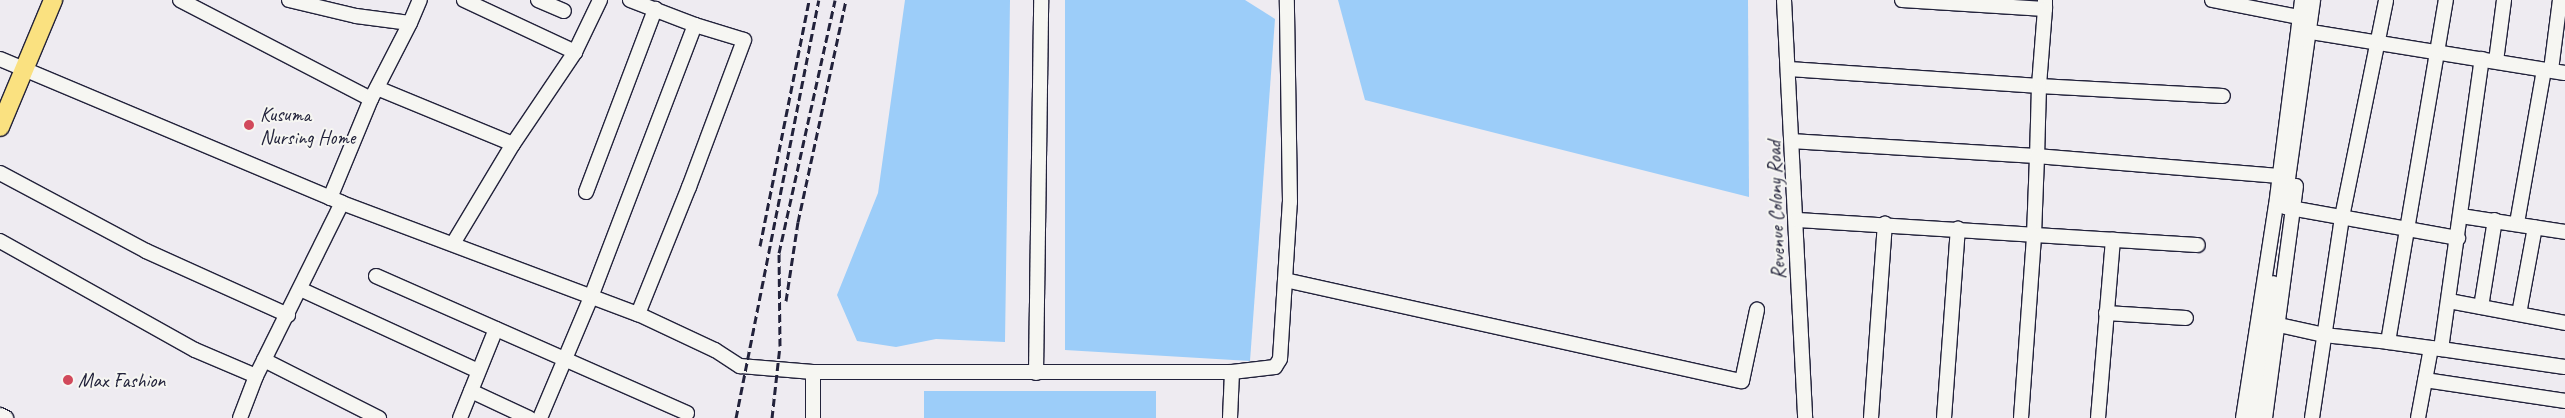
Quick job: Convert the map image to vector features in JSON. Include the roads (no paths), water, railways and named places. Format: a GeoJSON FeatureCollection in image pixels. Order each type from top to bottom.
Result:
{"type":"FeatureCollection","features":[{"type":"Feature","properties":{"kind":"main road"},"geometry":{"type":"LineString","coordinates":[[0,127],[53,0]]}},
{"type":"Feature","properties":{"kind":"street"},"geometry":{"type":"LineString","coordinates":[[180,0],[374,94],[513,144]]}},
{"type":"Feature","properties":{"kind":"street"},"geometry":{"type":"LineString","coordinates":[[289,0],[356,16],[410,23]]}},
{"type":"Feature","properties":{"kind":"street"},"geometry":{"type":"LineString","coordinates":[[240,418],[256,376],[300,289],[336,200],[374,94],[420,0]]}},
{"type":"Feature","properties":{"kind":"street"},"geometry":{"type":"LineString","coordinates":[[464,0],[575,52]]}},
{"type":"Feature","properties":{"kind":"street"},"geometry":{"type":"LineString","coordinates":[[538,0],[564,12]]}},
{"type":"Feature","properties":{"kind":"street"},"geometry":{"type":"LineString","coordinates":[[454,242],[513,144],[575,52],[600,0]]}},
{"type":"Feature","properties":{"kind":"street"},"geometry":{"type":"LineString","coordinates":[[630,0],[695,25],[744,40],[689,188],[638,314]]}},
{"type":"Feature","properties":{"kind":"street"},"geometry":{"type":"LineString","coordinates":[[1036,373],[1042,0]]}},
{"type":"Feature","properties":{"kind":"street"},"geometry":{"type":"LineString","coordinates":[[0,58],[336,200],[454,242],[638,314],[715,350],[740,366],[813,372],[1232,372],[1275,367],[1280,358],[1290,202],[1287,0]]}},
{"type":"Feature","properties":{"kind":"street","name":"Revenue Colony Road"},"geometry":{"type":"LineString","coordinates":[[1784,0],[1797,220],[1805,418]]}},
{"type":"Feature","properties":{"kind":"street"},"geometry":{"type":"LineString","coordinates":[[1902,0],[2045,4],[2039,86],[2034,235],[2021,418]]}},
{"type":"Feature","properties":{"kind":"street"},"geometry":{"type":"LineString","coordinates":[[2212,0],[2303,29],[2553,71]]}},
{"type":"Feature","properties":{"kind":"street"},"geometry":{"type":"LineString","coordinates":[[2254,418],[2268,322],[2288,208],[2303,29],[2302,0]]}},
{"type":"Feature","properties":{"kind":"street"},"geometry":{"type":"LineString","coordinates":[[2265,418],[2268,322],[2278,176],[2303,29],[2313,0]]}},
{"type":"Feature","properties":{"kind":"street"},"geometry":{"type":"LineString","coordinates":[[2312,418],[2342,217],[2380,42],[2386,0]]}},
{"type":"Feature","properties":{"kind":"street"},"geometry":{"type":"LineString","coordinates":[[2388,342],[2406,227],[2439,52],[2446,0]]}},
{"type":"Feature","properties":{"kind":"street"},"geometry":{"type":"LineString","coordinates":[[2496,61],[2504,0]]}},
{"type":"Feature","properties":{"kind":"street"},"geometry":{"type":"LineString","coordinates":[[2518,224],[2553,71],[2560,0]]}},
{"type":"Feature","properties":{"kind":"street"},"geometry":{"type":"LineString","coordinates":[[586,192],[655,9]]}},
{"type":"Feature","properties":{"kind":"street"},"geometry":{"type":"LineString","coordinates":[[540,418],[591,297],[695,25]]}},
{"type":"Feature","properties":{"kind":"street"},"geometry":{"type":"LineString","coordinates":[[2418,418],[2425,380],[2436,349],[2449,301],[2482,60]]}},
{"type":"Feature","properties":{"kind":"street"},"geometry":{"type":"LineString","coordinates":[[1789,69],[2223,96]]}},
{"type":"Feature","properties":{"kind":"street"},"geometry":{"type":"LineString","coordinates":[[1793,141],[2038,156],[2278,176]]}},
{"type":"Feature","properties":{"kind":"street"},"geometry":{"type":"LineString","coordinates":[[0,173],[146,251],[288,315]]}},
{"type":"Feature","properties":{"kind":"street"},"geometry":{"type":"LineString","coordinates":[[2288,208],[2406,227],[2458,238]]}},
{"type":"Feature","properties":{"kind":"street"},"geometry":{"type":"LineString","coordinates":[[2460,216],[2565,232]]}},
{"type":"Feature","properties":{"kind":"street"},"geometry":{"type":"LineString","coordinates":[[1797,220],[2198,245]]}},
{"type":"Feature","properties":{"kind":"street"},"geometry":{"type":"LineString","coordinates":[[2481,307],[2495,220]]}},
{"type":"Feature","properties":{"kind":"street"},"geometry":{"type":"LineString","coordinates":[[1872,418],[1884,224]]}},
{"type":"Feature","properties":{"kind":"street"},"geometry":{"type":"LineString","coordinates":[[2519,314],[2535,227]]}},
{"type":"Feature","properties":{"kind":"street"},"geometry":{"type":"LineString","coordinates":[[1944,418],[1958,229]]}},
{"type":"Feature","properties":{"kind":"street"},"geometry":{"type":"LineString","coordinates":[[2098,418],[2112,240]]}},
{"type":"Feature","properties":{"kind":"street"},"geometry":{"type":"LineString","coordinates":[[0,241],[195,350],[256,376]]}},
{"type":"Feature","properties":{"kind":"street"},"geometry":{"type":"LineString","coordinates":[[376,276],[688,413]]}},
{"type":"Feature","properties":{"kind":"street"},"geometry":{"type":"LineString","coordinates":[[1285,280],[1742,381],[1757,310]]}},
{"type":"Feature","properties":{"kind":"street"},"geometry":{"type":"LineString","coordinates":[[300,289],[478,372]]}},
{"type":"Feature","properties":{"kind":"street"},"geometry":{"type":"LineString","coordinates":[[2449,301],[2565,323]]}},
{"type":"Feature","properties":{"kind":"street"},"geometry":{"type":"LineString","coordinates":[[2106,313],[2186,318]]}},
{"type":"Feature","properties":{"kind":"street"},"geometry":{"type":"LineString","coordinates":[[2268,322],[2324,335],[2565,367]]}},
{"type":"Feature","properties":{"kind":"street"},"geometry":{"type":"LineString","coordinates":[[2243,418],[2268,322]]}},
{"type":"Feature","properties":{"kind":"street"},"geometry":{"type":"LineString","coordinates":[[460,418],[496,330]]}},
{"type":"Feature","properties":{"kind":"street"},"geometry":{"type":"LineString","coordinates":[[264,360],[380,418]]}},
{"type":"Feature","properties":{"kind":"street"},"geometry":{"type":"LineString","coordinates":[[813,372],[813,418]]}},
{"type":"Feature","properties":{"kind":"street"},"geometry":{"type":"LineString","coordinates":[[1230,418],[1232,372]]}},
{"type":"Feature","properties":{"kind":"street"},"geometry":{"type":"LineString","coordinates":[[2425,380],[2565,401]]}},
{"type":"Feature","properties":{"kind":"street"},"geometry":{"type":"LineString","coordinates":[[471,391],[529,418]]}},
{"type":"Feature","properties":{"kind":"street"},"geometry":{"type":"LineString","coordinates":[[0,415],[6,418]]}},
{"type":"Feature","properties":{"kind":"water"},"geometry":{"type":"Polygon","coordinates":[[[905,0],[1010,0],[1005,342],[936,339],[896,347],[857,341],[837,295],[878,193],[905,0]]]}},
{"type":"Feature","properties":{"kind":"water"},"geometry":{"type":"Polygon","coordinates":[[[1065,0],[1245,0],[1275,19],[1250,361],[1065,350],[1065,0]]]}},
{"type":"Feature","properties":{"kind":"water"},"geometry":{"type":"Polygon","coordinates":[[[1338,0],[1748,0],[1749,197],[1365,100],[1338,0]]]}},
{"type":"Feature","properties":{"kind":"water"},"geometry":{"type":"Polygon","coordinates":[[[924,391],[1156,391],[1156,418],[924,418],[924,391]]]}},
{"type":"Feature","properties":{"kind":"railway"},"geometry":{"type":"LineString","coordinates":[[760,246],[809,0]]}},
{"type":"Feature","properties":{"kind":"railway"},"geometry":{"type":"LineString","coordinates":[[736,418],[819,0]]}},
{"type":"Feature","properties":{"kind":"railway"},"geometry":{"type":"LineString","coordinates":[[772,418],[780,346],[779,253],[835,0]]}},
{"type":"Feature","properties":{"kind":"railway"},"geometry":{"type":"LineString","coordinates":[[786,301],[798,222],[846,0]]}},
{"type":"Feature","properties":{"kind":"place","name":"Kusuma Nursing Home"},"geometry":{"type":"Point","coordinates":[249,125]}},
{"type":"Feature","properties":{"kind":"place","name":"Max Fashion"},"geometry":{"type":"Point","coordinates":[68,380]}}]}
